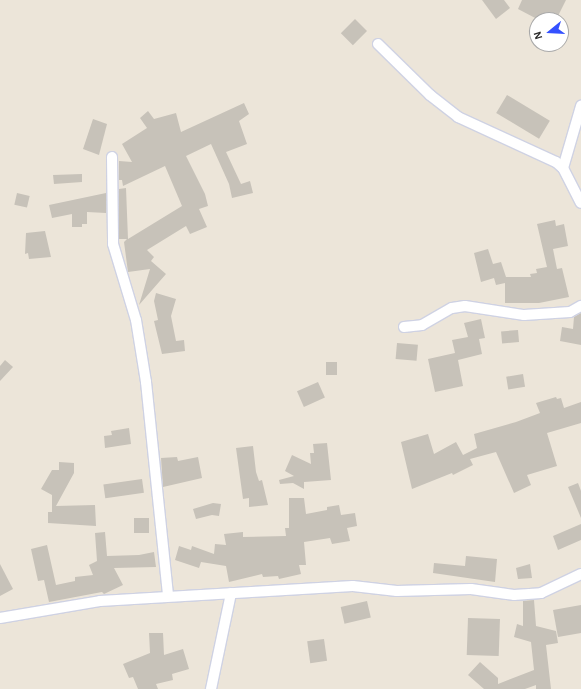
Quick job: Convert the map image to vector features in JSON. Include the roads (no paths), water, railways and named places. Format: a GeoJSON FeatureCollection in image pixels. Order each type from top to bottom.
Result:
{"type":"FeatureCollection","features":[{"type":"Feature","properties":{"kind":"street"},"geometry":{"type":"LineString","coordinates":[[378,44],[430,95],[458,117],[480,129],[502,135],[556,162],[563,168],[581,203]]}},
{"type":"Feature","properties":{"kind":"street"},"geometry":{"type":"LineString","coordinates":[[563,168],[581,106]]}},
{"type":"Feature","properties":{"kind":"street"},"geometry":{"type":"LineString","coordinates":[[112,157],[113,244],[136,320],[146,382],[168,596]]}},
{"type":"Feature","properties":{"kind":"street"},"geometry":{"type":"LineString","coordinates":[[404,327],[422,325],[452,308],[465,306],[524,315],[570,312],[581,306]]}},
{"type":"Feature","properties":{"kind":"street"},"geometry":{"type":"LineString","coordinates":[[0,618],[100,601],[353,586],[397,591],[471,589],[514,595],[541,593],[581,574]]}},
{"type":"Feature","properties":{"kind":"street"},"geometry":{"type":"LineString","coordinates":[[211,689],[231,593]]}}]}
